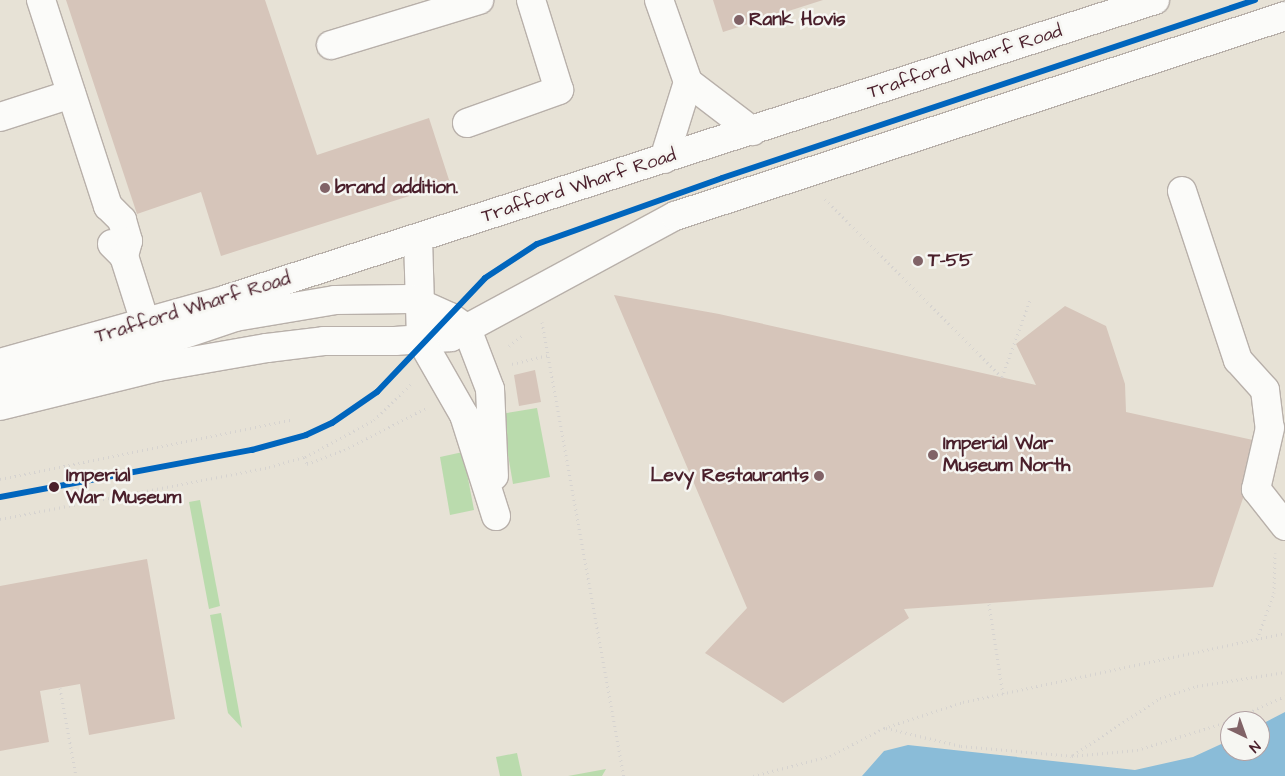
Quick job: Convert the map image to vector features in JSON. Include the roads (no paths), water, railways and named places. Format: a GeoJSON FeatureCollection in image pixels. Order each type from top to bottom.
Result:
{"type":"FeatureCollection","features":[{"type":"Feature","properties":{"kind":"street"},"geometry":{"type":"LineString","coordinates":[[41,0],[108,206],[105,225],[112,246],[124,256],[152,345]]}},
{"type":"Feature","properties":{"kind":"street"},"geometry":{"type":"LineString","coordinates":[[331,45],[479,0]]}},
{"type":"Feature","properties":{"kind":"street"},"geometry":{"type":"LineString","coordinates":[[467,123],[559,90],[531,0]]}},
{"type":"Feature","properties":{"kind":"street"},"geometry":{"type":"LineString","coordinates":[[659,0],[688,82],[752,131]]}},
{"type":"Feature","properties":{"kind":"street","name":"Trafford Wharf Road"},"geometry":{"type":"LineString","coordinates":[[0,406],[418,238],[1156,0]]}},
{"type":"Feature","properties":{"kind":"street","name":"Trafford Wharf Road"},"geometry":{"type":"LineString","coordinates":[[0,363],[152,345],[324,340],[421,340],[450,337],[603,252],[675,216],[801,173],[1285,16]]}},
{"type":"Feature","properties":{"kind":"street"},"geometry":{"type":"LineString","coordinates":[[664,159],[688,82]]}},
{"type":"Feature","properties":{"kind":"street"},"geometry":{"type":"LineString","coordinates":[[0,117],[71,94]]}},
{"type":"Feature","properties":{"kind":"street"},"geometry":{"type":"LineString","coordinates":[[1182,192],[1238,360],[1265,390],[1270,428],[1256,489],[1279,519]]}},
{"type":"Feature","properties":{"kind":"street"},"geometry":{"type":"LineString","coordinates":[[418,238],[421,340],[464,415],[496,516],[486,377],[467,329]]}},
{"type":"Feature","properties":{"kind":"street","name":"Trafford Wharf Road"},"geometry":{"type":"LineString","coordinates":[[0,386],[152,345],[235,317],[312,304],[375,299],[410,299],[467,329]]}},
{"type":"Feature","properties":{"kind":"water"},"geometry":{"type":"Polygon","coordinates":[[[1285,712],[1285,776],[862,776],[884,751],[908,745],[1135,770],[1193,757],[1220,745],[1220,761],[1270,761],[1270,720],[1285,712]]]}},
{"type":"Feature","properties":{"kind":"place","name":"Rank Hovis"},"geometry":{"type":"Point","coordinates":[739,20]}},
{"type":"Feature","properties":{"kind":"place","name":"brand addition."},"geometry":{"type":"Point","coordinates":[325,188]}},
{"type":"Feature","properties":{"kind":"place","name":"T-55"},"geometry":{"type":"Point","coordinates":[918,261]}},
{"type":"Feature","properties":{"kind":"place","name":"Imperial War Museum North"},"geometry":{"type":"Point","coordinates":[933,455]}},
{"type":"Feature","properties":{"kind":"place","name":"Levy Restaurants"},"geometry":{"type":"Point","coordinates":[819,476]}},
{"type":"Feature","properties":{"kind":"place","name":"Imperial War Museum"},"geometry":{"type":"Point","coordinates":[54,487]}}]}
